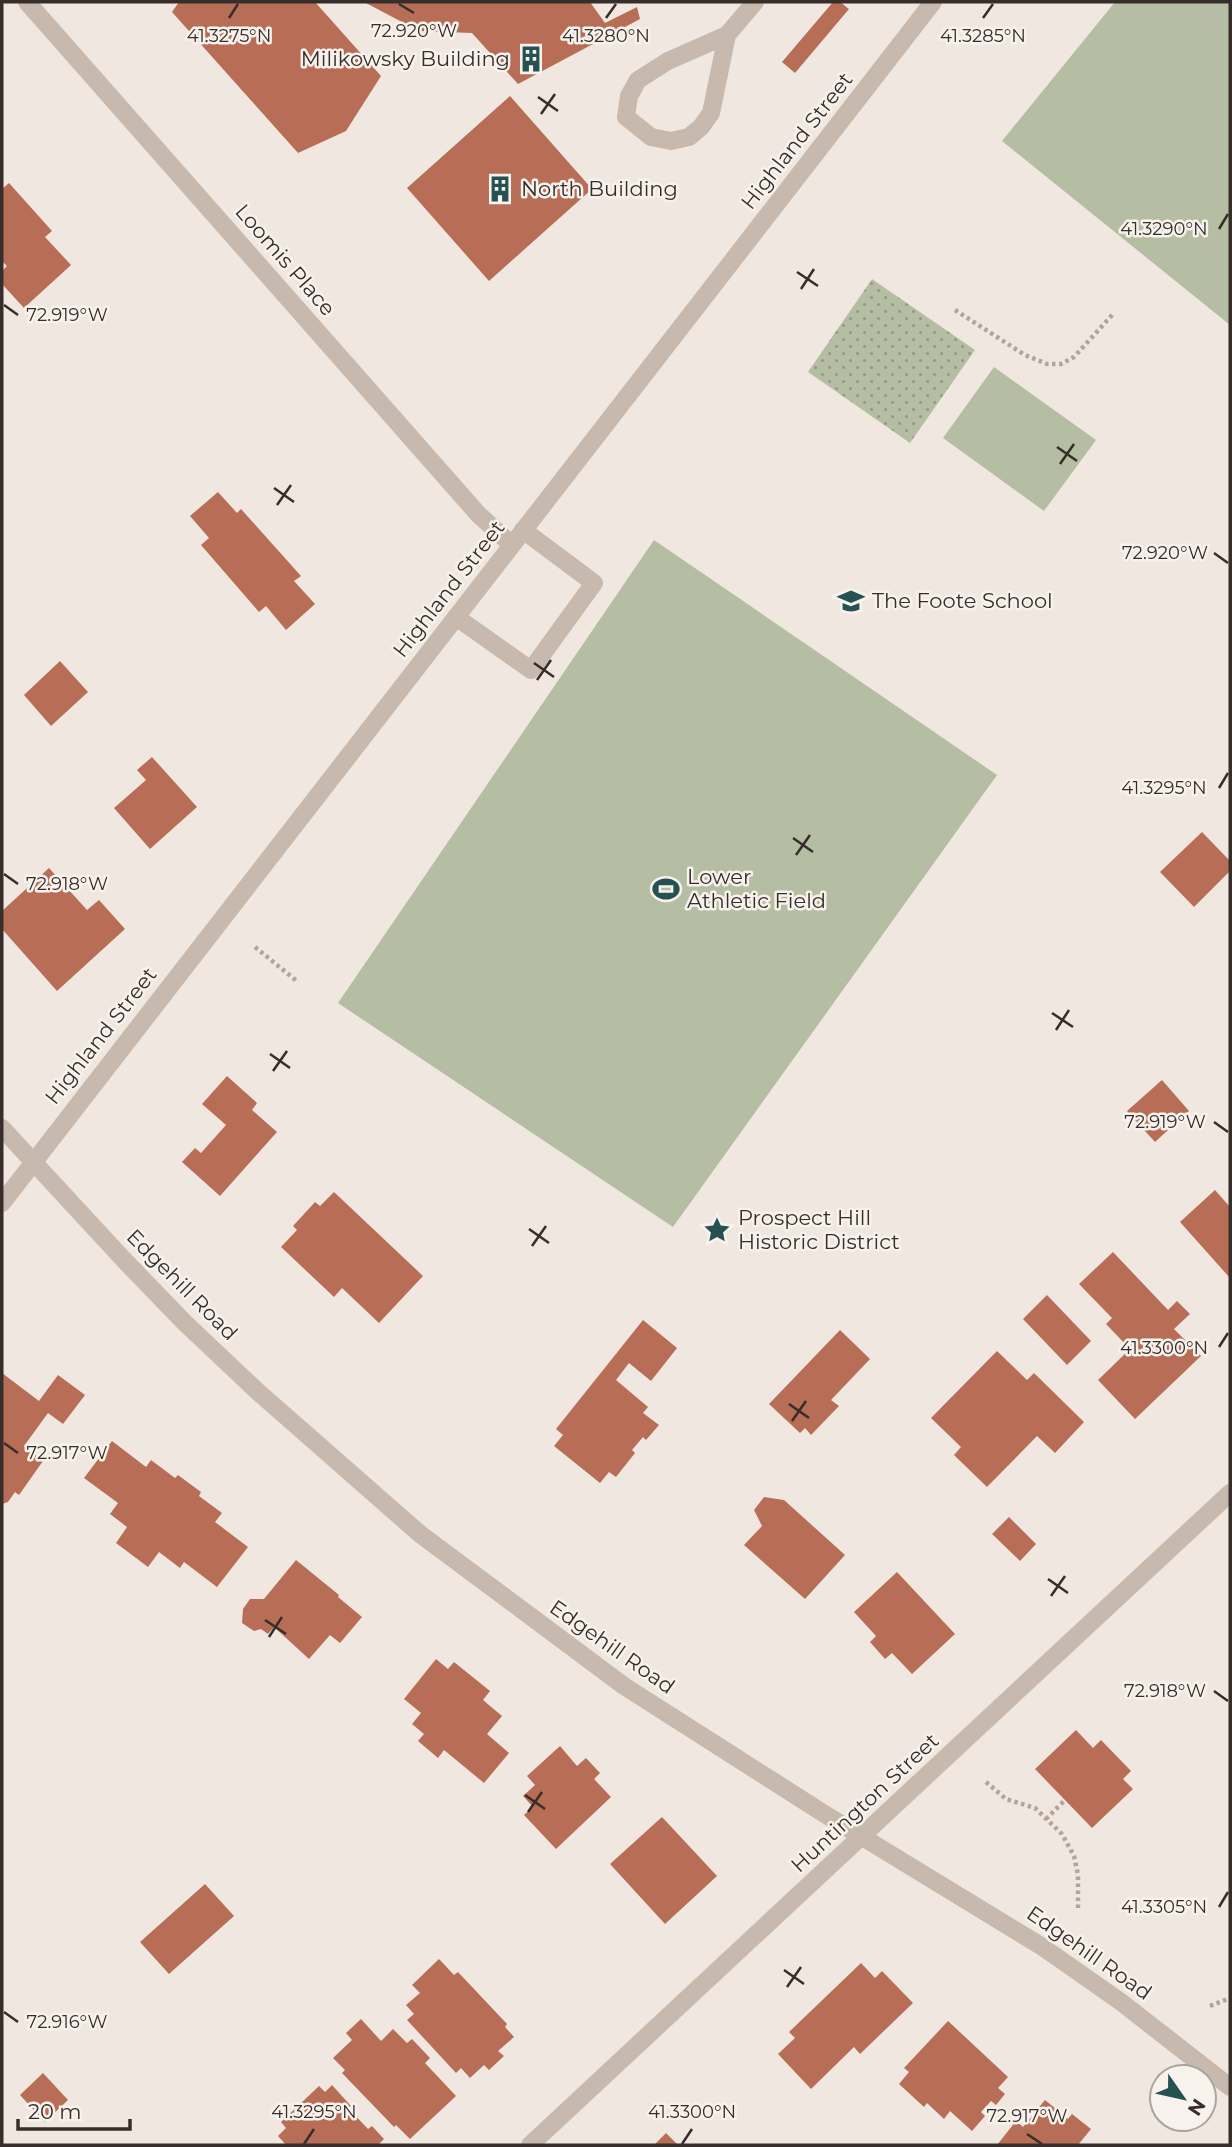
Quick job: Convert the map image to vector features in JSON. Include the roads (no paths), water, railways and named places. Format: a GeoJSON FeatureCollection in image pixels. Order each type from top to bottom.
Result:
{"type":"FeatureCollection","features":[{"type":"Feature","properties":{"kind":"street","name":"Loomis Place"},"geometry":{"type":"LineString","coordinates":[[27,2],[478,514],[594,583],[531,670],[456,617]]}},
{"type":"Feature","properties":{"kind":"street"},"geometry":{"type":"LineString","coordinates":[[727,35],[711,113],[689,137],[671,141],[651,137],[626,117],[629,96],[638,80],[668,61],[727,35],[755,2]]}},
{"type":"Feature","properties":{"kind":"street","name":"Highland Street"},"geometry":{"type":"LineString","coordinates":[[2,1203],[928,3]]}},
{"type":"Feature","properties":{"kind":"street","name":"Edgehill Road"},"geometry":{"type":"LineString","coordinates":[[2,1128],[193,1330],[257,1391],[421,1534],[624,1686],[1041,1946],[1121,2003],[1230,2087]]}},
{"type":"Feature","properties":{"kind":"street","name":"Huntington Street"},"geometry":{"type":"LineString","coordinates":[[530,2145],[1230,1493]]}},
{"type":"Feature","properties":{"kind":"place","name":"Milikowsky Building"},"geometry":{"type":"Point","coordinates":[531,59]}},
{"type":"Feature","properties":{"kind":"place","name":"North Building"},"geometry":{"type":"Point","coordinates":[500,189]}},
{"type":"Feature","properties":{"kind":"place","name":"The Foote School"},"geometry":{"type":"Point","coordinates":[851,601]}},
{"type":"Feature","properties":{"kind":"place","name":"Lower Athletic Field"},"geometry":{"type":"Point","coordinates":[666,889]}},
{"type":"Feature","properties":{"kind":"place","name":"Prospect Hill Historic District"},"geometry":{"type":"Point","coordinates":[717,1230]}}]}
